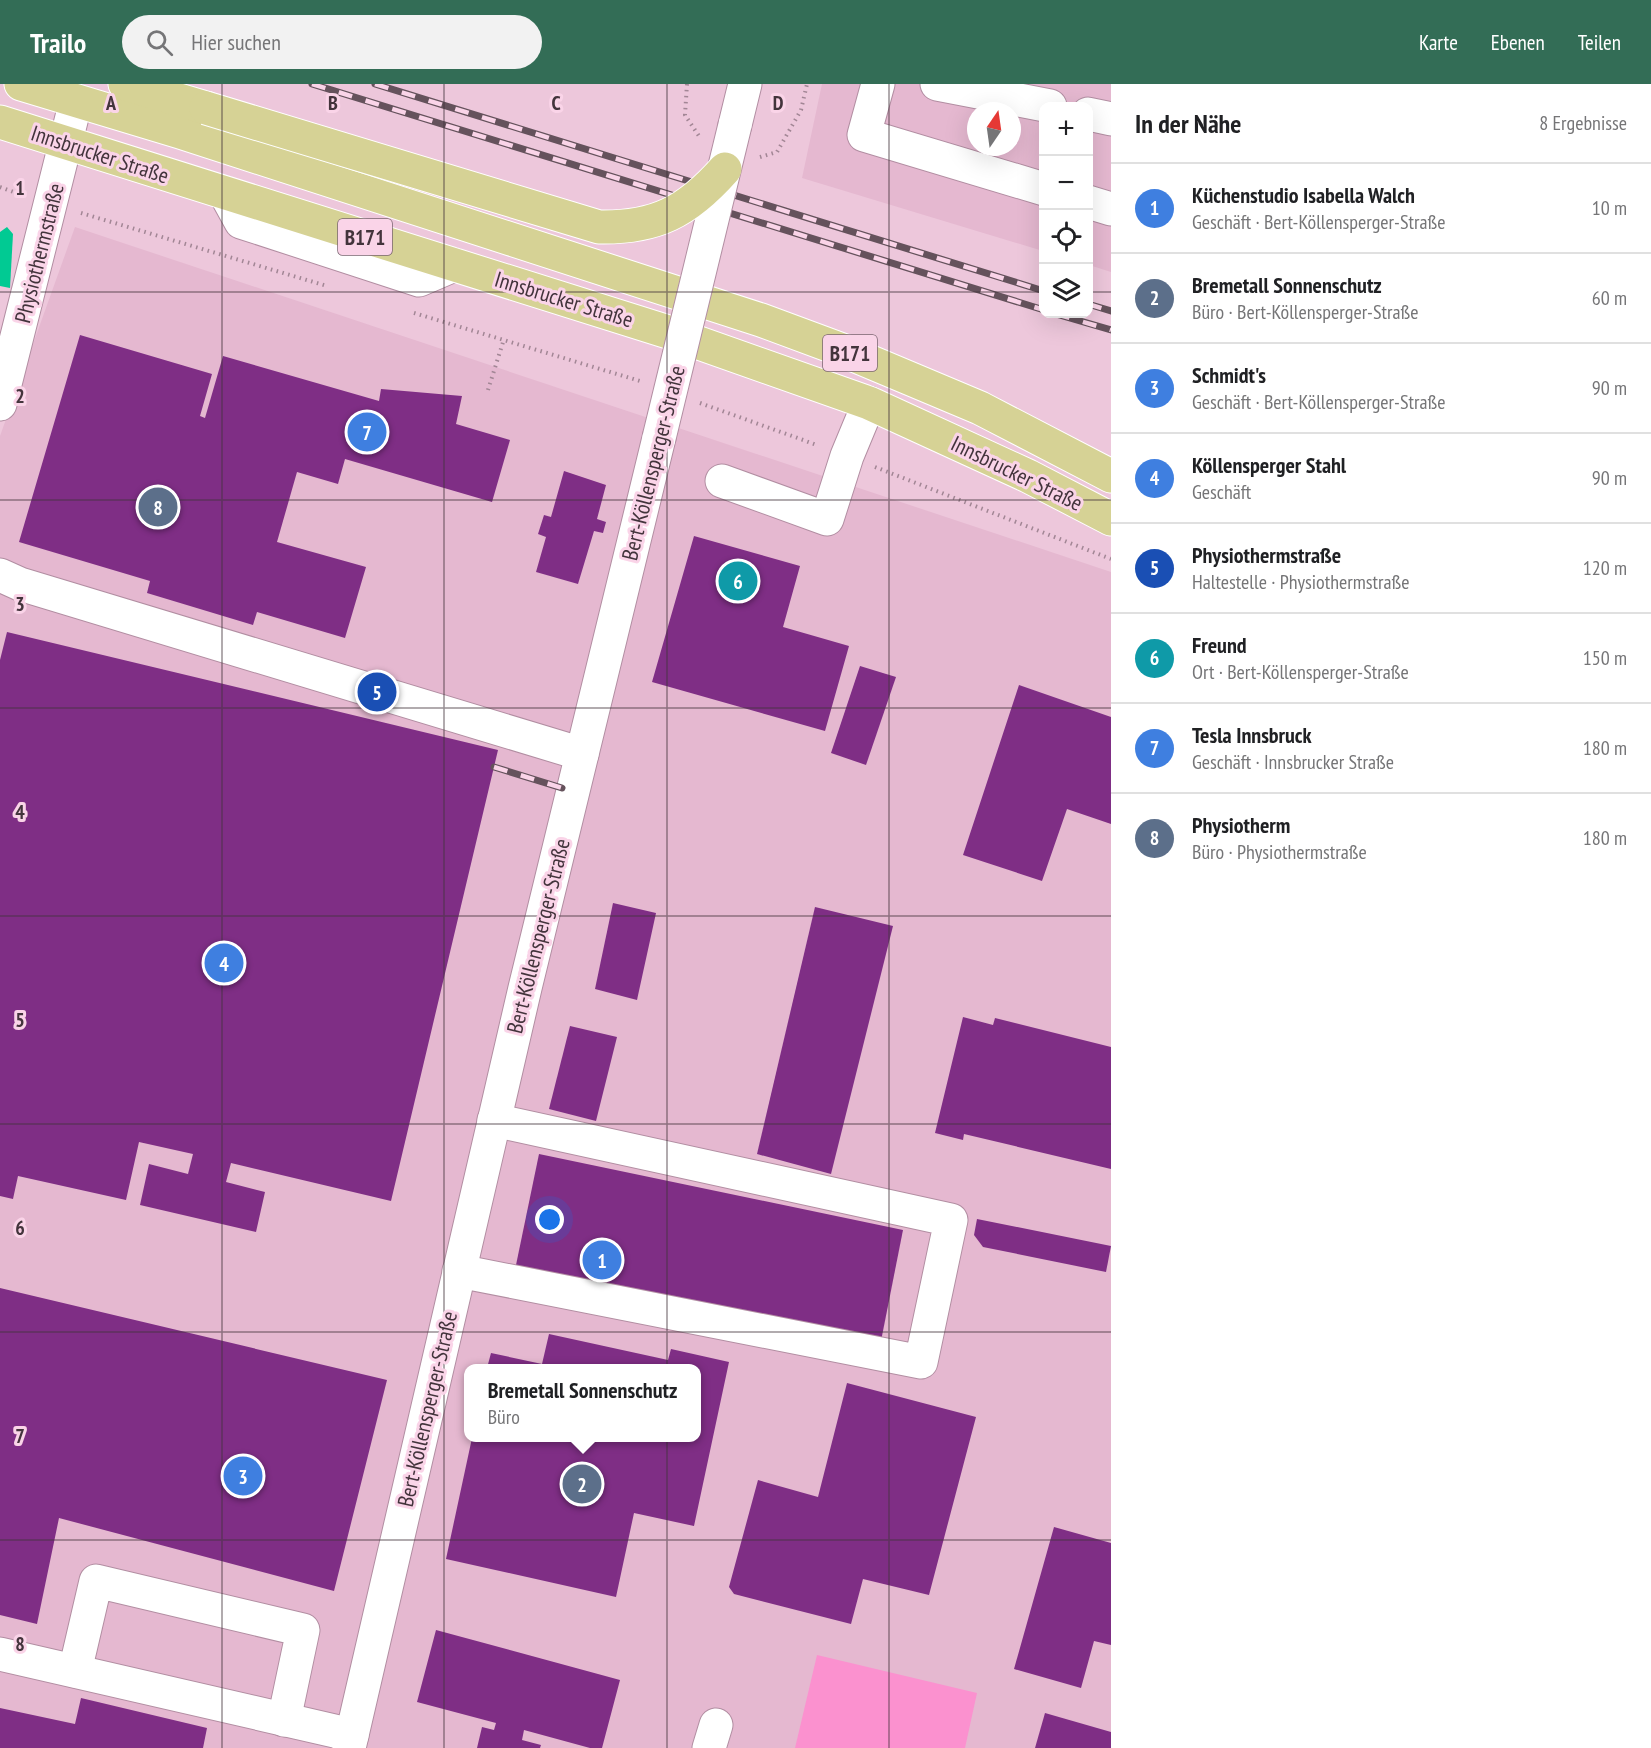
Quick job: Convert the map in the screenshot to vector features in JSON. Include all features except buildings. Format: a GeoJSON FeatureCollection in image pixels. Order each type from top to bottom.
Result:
{"type":"FeatureCollection","features":[{"type":"Feature","properties":{"kind":"main road","name":"B171"},"geometry":{"type":"LineString","coordinates":[[21,84],[761,320],[842,350],[980,408],[1111,476]]}},
{"type":"Feature","properties":{"kind":"main road"},"geometry":{"type":"LineString","coordinates":[[125,84],[599,227],[629,228],[657,221],[702,195],[725,169]]}},
{"type":"Feature","properties":{"kind":"main road","name":"Innsbrucker Straße"},"geometry":{"type":"LineString","coordinates":[[0,122],[665,331],[869,403],[1028,476],[1111,519]]}},
{"type":"Feature","properties":{"kind":"street","name":"Bert-Köllensperger-Straße"},"geometry":{"type":"LineString","coordinates":[[350,1742],[494,1120],[745,84]]}},
{"type":"Feature","properties":{"kind":"street"},"geometry":{"type":"LineString","coordinates":[[878,84],[864,135],[1039,188]]}},
{"type":"Feature","properties":{"kind":"street"},"geometry":{"type":"LineString","coordinates":[[937,84],[1039,104]]}},
{"type":"Feature","properties":{"kind":"street","name":"Physiothermstraße"},"geometry":{"type":"LineString","coordinates":[[0,404],[76,101]]}},
{"type":"Feature","properties":{"kind":"street"},"geometry":{"type":"LineString","coordinates":[[1093,115],[1111,119]]}},
{"type":"Feature","properties":{"kind":"street"},"geometry":{"type":"LineString","coordinates":[[1093,203],[1111,209]]}},
{"type":"Feature","properties":{"kind":"street"},"geometry":{"type":"LineString","coordinates":[[722,481],[827,519],[847,456],[869,403]]}},
{"type":"Feature","properties":{"kind":"street"},"geometry":{"type":"LineString","coordinates":[[0,575],[20,585],[582,754]]}},
{"type":"Feature","properties":{"kind":"street"},"geometry":{"type":"LineString","coordinates":[[459,1271],[921,1362],[951,1220],[494,1120]]}},
{"type":"Feature","properties":{"kind":"street"},"geometry":{"type":"LineString","coordinates":[[75,1671],[96,1581],[303,1630],[284,1720]]}},
{"type":"Feature","properties":{"kind":"street"},"geometry":{"type":"LineString","coordinates":[[0,1654],[284,1720],[350,1742]]}},
{"type":"Feature","properties":{"kind":"path"},"geometry":{"type":"LineString","coordinates":[[0,187],[334,289]]}},
{"type":"Feature","properties":{"kind":"path"},"geometry":{"type":"LineString","coordinates":[[413,312],[632,378]]}},
{"type":"Feature","properties":{"kind":"path"},"geometry":{"type":"LineString","coordinates":[[488,390],[504,339]]}},
{"type":"Feature","properties":{"kind":"shaded area"},"geometry":{"type":"Polygon","coordinates":[[[822,84],[1111,84],[1111,272],[1093,266],[1093,102],[1039,102],[1039,250],[802,178],[822,84]]]}},
{"type":"Feature","properties":{"kind":"shaded area"},"geometry":{"type":"Polygon","coordinates":[[[7,227],[13,234],[10,288],[0,286],[0,232],[7,227]]]}},
{"type":"Feature","properties":{"kind":"shaded area"},"geometry":{"type":"Polygon","coordinates":[[[75,227],[1111,572],[1111,1748],[0,1748],[0,436],[75,227]]]}},
{"type":"Feature","properties":{"kind":"shaded area"},"geometry":{"type":"Polygon","coordinates":[[[817,1655],[977,1693],[965,1748],[795,1748],[817,1655]]]}},
{"type":"Feature","properties":{"kind":"railway"},"geometry":{"type":"LineString","coordinates":[[312,84],[1039,308]]}},
{"type":"Feature","properties":{"kind":"railway"},"geometry":{"type":"LineString","coordinates":[[375,84],[1039,289]]}},
{"type":"Feature","properties":{"kind":"railway"},"geometry":{"type":"LineString","coordinates":[[1093,306],[1111,311]]}},
{"type":"Feature","properties":{"kind":"railway"},"geometry":{"type":"LineString","coordinates":[[1070,318],[1111,330]]}},
{"type":"Feature","properties":{"kind":"railway"},"geometry":{"type":"LineString","coordinates":[[494,767],[562,788]]}},
{"type":"Feature","properties":{"kind":"place","name":"Tesla Innsbruck"},"geometry":{"type":"Point","coordinates":[367,432]}},
{"type":"Feature","properties":{"kind":"place","name":"Physiotherm"},"geometry":{"type":"Point","coordinates":[158,507]}},
{"type":"Feature","properties":{"kind":"place","name":"Freund"},"geometry":{"type":"Point","coordinates":[738,581]}},
{"type":"Feature","properties":{"kind":"place","name":"Physiothermstraße"},"geometry":{"type":"Point","coordinates":[377,692]}},
{"type":"Feature","properties":{"kind":"place","name":"Köllensperger Stahl"},"geometry":{"type":"Point","coordinates":[224,963]}},
{"type":"Feature","properties":{"kind":"place","name":"Küchenstudio Isabella Walch"},"geometry":{"type":"Point","coordinates":[602,1260]}},
{"type":"Feature","properties":{"kind":"place","name":"Schmidt's"},"geometry":{"type":"Point","coordinates":[243,1476]}},
{"type":"Feature","properties":{"kind":"place","name":"Bremetall Sonnenschutz"},"geometry":{"type":"Point","coordinates":[582,1484]}}]}
